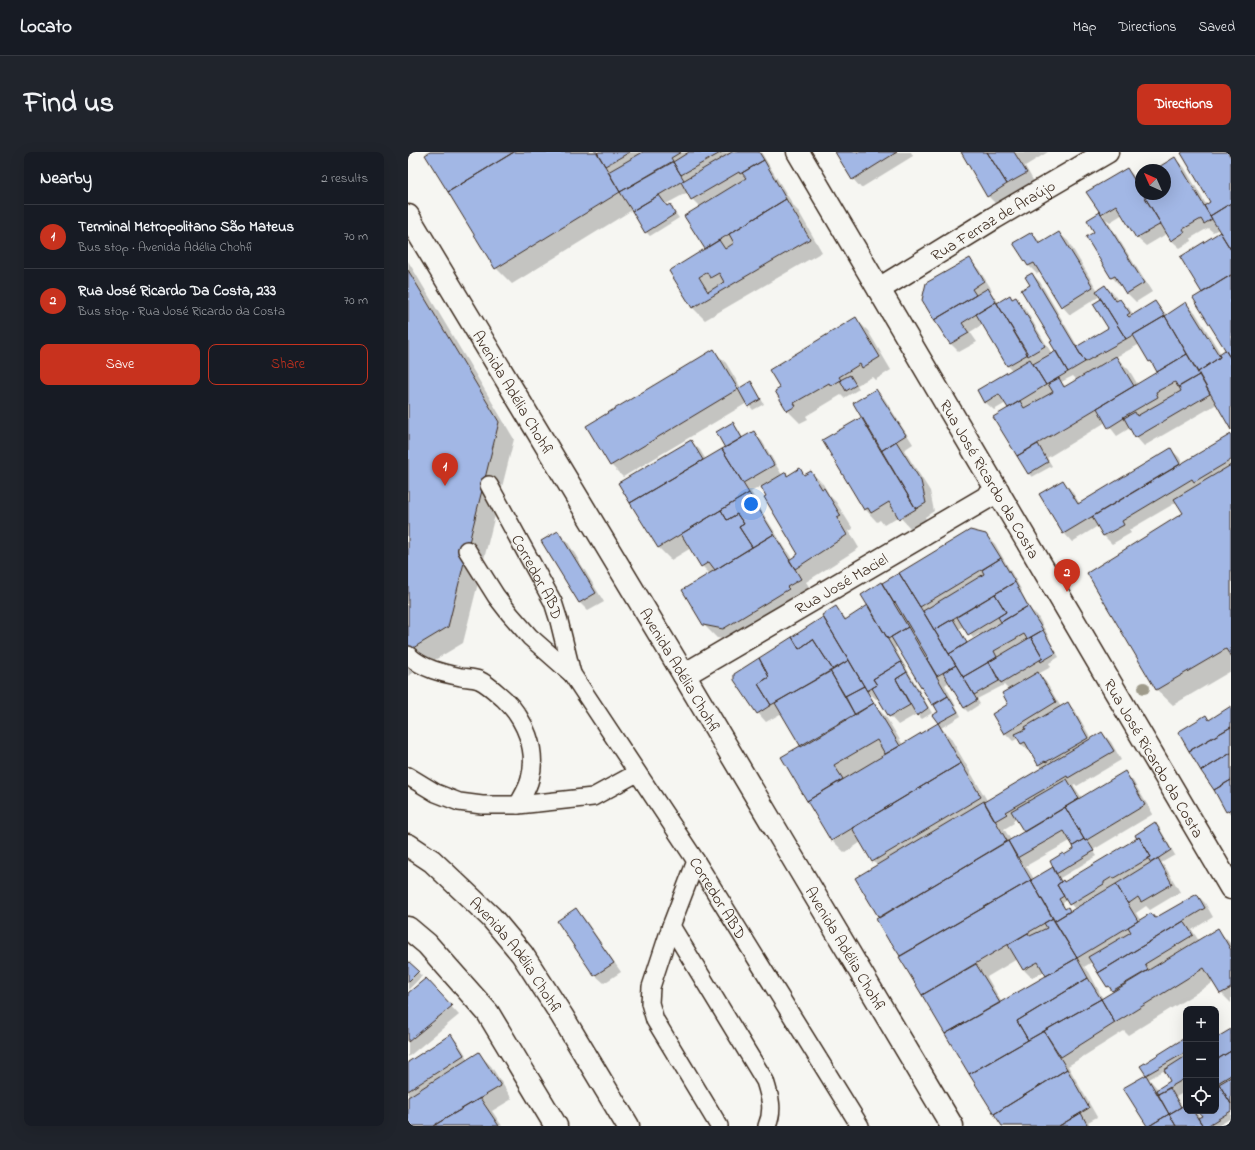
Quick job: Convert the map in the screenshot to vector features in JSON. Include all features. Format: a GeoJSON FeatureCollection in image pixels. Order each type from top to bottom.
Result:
{"type":"FeatureCollection","features":[{"type":"Feature","properties":{"kind":"main road","name":"Rua José Ricardo da Costa"},"geometry":{"type":"LineString","coordinates":[[798,152],[1231,888]]}},
{"type":"Feature","properties":{"kind":"main road","name":"Rua Ferraz de Araújo"},"geometry":{"type":"LineString","coordinates":[[879,289],[994,218],[1107,152]]}},
{"type":"Feature","properties":{"kind":"main road","name":"Avenida Adélia Chohfi"},"geometry":{"type":"LineString","coordinates":[[408,216],[684,675],[952,1126]]}},
{"type":"Feature","properties":{"kind":"main road","name":"Rua José Maciel"},"geometry":{"type":"LineString","coordinates":[[684,675],[998,491]]}},
{"type":"Feature","properties":{"kind":"main road","name":"Avenida Adélia Chohfi"},"geometry":{"type":"LineString","coordinates":[[408,845],[432,861],[491,917],[522,954],[562,1016],[628,1126]]}},
{"type":"Feature","properties":{"kind":"main road"},"geometry":{"type":"LineString","coordinates":[[408,928],[427,944],[488,1012],[556,1126]]}},
{"type":"Feature","properties":{"kind":"lane","name":"Corredor ABD"},"geometry":{"type":"LineString","coordinates":[[489,485],[553,602],[572,674]]}},
{"type":"Feature","properties":{"kind":"lane","name":"Corredor ABD"},"geometry":{"type":"LineString","coordinates":[[467,550],[496,596],[510,614],[530,637],[572,674],[696,861],[860,1126]]}},
{"type":"Feature","properties":{"kind":"lane"},"geometry":{"type":"LineString","coordinates":[[408,655],[417,663],[430,669],[480,680],[511,706],[522,722],[532,745],[530,780],[518,805]]}},
{"type":"Feature","properties":{"kind":"lane"},"geometry":{"type":"LineString","coordinates":[[409,775],[436,793],[458,802],[482,805],[518,805],[593,797],[637,773]]}},
{"type":"Feature","properties":{"kind":"lane"},"geometry":{"type":"LineString","coordinates":[[696,861],[671,926],[651,987],[650,1003],[655,1020],[719,1126]]}},
{"type":"Feature","properties":{"kind":"lane"},"geometry":{"type":"LineString","coordinates":[[671,926],[765,1081],[770,1096],[772,1111],[767,1126]]}},
{"type":"Feature","properties":{"kind":"building"},"geometry":{"type":"Polygon","coordinates":[[[430,152],[514,152],[448,192],[425,155],[430,152]]]}},
{"type":"Feature","properties":{"kind":"building"},"geometry":{"type":"Polygon","coordinates":[[[514,152],[597,152],[620,192],[495,269],[448,192],[514,152]]]}},
{"type":"Feature","properties":{"kind":"building"},"geometry":{"type":"Polygon","coordinates":[[[630,152],[605,166],[597,153],[630,152]]]}},
{"type":"Feature","properties":{"kind":"building"},"geometry":{"type":"Polygon","coordinates":[[[643,152],[681,152],[671,158],[673,161],[620,192],[608,172],[643,152]]]}},
{"type":"Feature","properties":{"kind":"building"},"geometry":{"type":"Polygon","coordinates":[[[689,152],[722,152],[681,175],[673,162],[689,152]]]}},
{"type":"Feature","properties":{"kind":"building"},"geometry":{"type":"Polygon","coordinates":[[[732,152],[759,152],[764,160],[740,174],[739,172],[691,200],[681,182],[732,152]]]}},
{"type":"Feature","properties":{"kind":"building"},"geometry":{"type":"Polygon","coordinates":[[[835,152],[897,152],[852,180],[835,152]]]}},
{"type":"Feature","properties":{"kind":"building"},"geometry":{"type":"Polygon","coordinates":[[[961,152],[987,152],[1007,184],[987,197],[961,152]]]}},
{"type":"Feature","properties":{"kind":"building"},"geometry":{"type":"Polygon","coordinates":[[[987,152],[1014,152],[1027,173],[1007,184],[987,152]]]}},
{"type":"Feature","properties":{"kind":"building"},"geometry":{"type":"Polygon","coordinates":[[[1228,152],[1231,158],[1231,203],[1210,216],[1204,206],[1210,202],[1181,153],[1228,152]]]}},
{"type":"Feature","properties":{"kind":"building"},"geometry":{"type":"Polygon","coordinates":[[[1175,157],[1212,219],[1204,224],[1201,219],[1183,229],[1185,232],[1171,241],[1147,200],[1171,200],[1171,164],[1164,164],[1175,157]]]}},
{"type":"Feature","properties":{"kind":"building"},"geometry":{"type":"Polygon","coordinates":[[[764,160],[786,199],[705,249],[684,216],[746,178],[742,173],[764,160]]]}},
{"type":"Feature","properties":{"kind":"building"},"geometry":{"type":"Polygon","coordinates":[[[673,162],[684,180],[632,211],[620,192],[673,162]]]}},
{"type":"Feature","properties":{"kind":"building"},"geometry":{"type":"Polygon","coordinates":[[[1127,168],[1135,181],[1135,200],[1147,200],[1161,224],[1136,238],[1116,205],[1101,214],[1086,192],[1127,168]]]}},
{"type":"Feature","properties":{"kind":"building"},"geometry":{"type":"Polygon","coordinates":[[[659,195],[667,206],[670,204],[675,214],[645,233],[632,211],[659,195]]]}},
{"type":"Feature","properties":{"kind":"building"},"geometry":{"type":"Polygon","coordinates":[[[786,199],[810,239],[692,308],[669,271],[719,240],[725,249],[734,243],[729,234],[786,199]],[[707,272],[699,277],[708,292],[724,282],[719,273],[710,278],[707,272]]]}},
{"type":"Feature","properties":{"kind":"building"},"geometry":{"type":"Polygon","coordinates":[[[1231,203],[1231,250],[1210,216],[1231,203]]]}},
{"type":"Feature","properties":{"kind":"building"},"geometry":{"type":"Polygon","coordinates":[[[1100,212],[1144,283],[1126,294],[1115,276],[1111,278],[1086,237],[1094,232],[1087,220],[1100,212]]]}},
{"type":"Feature","properties":{"kind":"building"},"geometry":{"type":"Polygon","coordinates":[[[1032,232],[1039,244],[1059,232],[1093,287],[1061,307],[1034,263],[1028,266],[1013,243],[1032,232]]]}},
{"type":"Feature","properties":{"kind":"building"},"geometry":{"type":"Polygon","coordinates":[[[1220,232],[1231,250],[1231,275],[1202,293],[1180,257],[1220,232]]]}},
{"type":"Feature","properties":{"kind":"building"},"geometry":{"type":"Polygon","coordinates":[[[970,258],[984,281],[972,289],[976,295],[934,320],[922,300],[926,283],[970,258]]]}},
{"type":"Feature","properties":{"kind":"building"},"geometry":{"type":"Polygon","coordinates":[[[408,270],[499,422],[448,627],[408,651],[408,270]]]}},
{"type":"Feature","properties":{"kind":"building"},"geometry":{"type":"Polygon","coordinates":[[[1032,273],[1085,362],[1068,372],[1050,342],[1052,341],[1021,290],[1030,285],[1025,277],[1032,273]]]}},
{"type":"Feature","properties":{"kind":"building"},"geometry":{"type":"Polygon","coordinates":[[[1231,275],[1231,359],[1193,298],[1231,275]]]}},
{"type":"Feature","properties":{"kind":"building"},"geometry":{"type":"Polygon","coordinates":[[[1105,285],[1116,301],[1120,299],[1130,313],[1127,315],[1129,317],[1155,301],[1165,316],[1126,339],[1096,291],[1105,285]]]}},
{"type":"Feature","properties":{"kind":"building"},"geometry":{"type":"Polygon","coordinates":[[[988,288],[996,302],[962,323],[969,333],[950,344],[934,320],[988,288]]]}},
{"type":"Feature","properties":{"kind":"building"},"geometry":{"type":"Polygon","coordinates":[[[1010,295],[1012,299],[1016,297],[1045,346],[1028,356],[997,303],[1010,295]]]}},
{"type":"Feature","properties":{"kind":"building"},"geometry":{"type":"Polygon","coordinates":[[[1101,299],[1126,339],[1085,362],[1076,347],[1108,328],[1093,304],[1101,299]]]}},
{"type":"Feature","properties":{"kind":"building"},"geometry":{"type":"Polygon","coordinates":[[[996,302],[1028,354],[1007,366],[976,314],[996,302]]]}},
{"type":"Feature","properties":{"kind":"building"},"geometry":{"type":"Polygon","coordinates":[[[1186,302],[1220,357],[1198,372],[1165,316],[1186,302]]]}},
{"type":"Feature","properties":{"kind":"building"},"geometry":{"type":"Polygon","coordinates":[[[1165,316],[1187,354],[1157,372],[1151,361],[1149,362],[1133,335],[1165,316]]]}},
{"type":"Feature","properties":{"kind":"building"},"geometry":{"type":"Polygon","coordinates":[[[856,317],[880,357],[862,368],[860,364],[839,377],[841,380],[831,386],[829,383],[794,403],[796,406],[787,411],[775,391],[780,388],[769,370],[856,317]]]}},
{"type":"Feature","properties":{"kind":"building"},"geometry":{"type":"Polygon","coordinates":[[[714,349],[738,389],[610,466],[586,426],[714,349]]]}},
{"type":"Feature","properties":{"kind":"building"},"geometry":{"type":"Polygon","coordinates":[[[1225,350],[1231,359],[1231,430],[1198,372],[1220,357],[1219,354],[1225,350]]]}},
{"type":"Feature","properties":{"kind":"building"},"geometry":{"type":"Polygon","coordinates":[[[1056,351],[1068,372],[1046,385],[1033,364],[1056,351]]]}},
{"type":"Feature","properties":{"kind":"building"},"geometry":{"type":"Polygon","coordinates":[[[1187,354],[1199,375],[1178,387],[1175,382],[1156,392],[1158,397],[1123,417],[1124,418],[1108,428],[1097,408],[1187,354]]]}},
{"type":"Feature","properties":{"kind":"building"},"geometry":{"type":"Polygon","coordinates":[[[1116,356],[1134,386],[1017,456],[993,417],[1020,401],[1024,408],[1053,392],[1048,384],[1059,378],[1064,387],[1116,356]]]}},
{"type":"Feature","properties":{"kind":"building"},"geometry":{"type":"Polygon","coordinates":[[[1030,359],[1046,385],[1008,408],[999,394],[984,403],[977,390],[1030,359]]]}},
{"type":"Feature","properties":{"kind":"building"},"geometry":{"type":"Polygon","coordinates":[[[850,375],[856,385],[846,391],[840,380],[850,375]]]}},
{"type":"Feature","properties":{"kind":"building"},"geometry":{"type":"Polygon","coordinates":[[[1199,375],[1210,394],[1135,438],[1124,418],[1135,412],[1137,416],[1181,391],[1179,387],[1199,375]]]}},
{"type":"Feature","properties":{"kind":"building"},"geometry":{"type":"Polygon","coordinates":[[[751,381],[761,399],[748,407],[738,389],[751,381]]]}},
{"type":"Feature","properties":{"kind":"building"},"geometry":{"type":"Polygon","coordinates":[[[876,389],[906,435],[881,451],[853,403],[876,389]]]}},
{"type":"Feature","properties":{"kind":"building"},"geometry":{"type":"Polygon","coordinates":[[[862,417],[916,509],[899,519],[889,502],[871,513],[868,508],[864,510],[822,440],[862,417]]]}},
{"type":"Feature","properties":{"kind":"building"},"geometry":{"type":"Polygon","coordinates":[[[733,422],[742,438],[725,448],[716,432],[733,422]]]}},
{"type":"Feature","properties":{"kind":"building"},"geometry":{"type":"Polygon","coordinates":[[[754,431],[774,465],[743,483],[722,449],[754,431]]]}},
{"type":"Feature","properties":{"kind":"building"},"geometry":{"type":"Polygon","coordinates":[[[1231,434],[1231,460],[1194,482],[1192,479],[1122,521],[1124,525],[1103,536],[1092,517],[1231,434]]]}},
{"type":"Feature","properties":{"kind":"building"},"geometry":{"type":"Polygon","coordinates":[[[691,440],[703,460],[630,503],[618,483],[691,440]]]}},
{"type":"Feature","properties":{"kind":"building"},"geometry":{"type":"Polygon","coordinates":[[[896,441],[921,481],[926,503],[916,509],[881,451],[896,441]]]}},
{"type":"Feature","properties":{"kind":"building"},"geometry":{"type":"Polygon","coordinates":[[[1038,444],[1048,462],[1028,474],[1017,456],[1038,444]]]}},
{"type":"Feature","properties":{"kind":"building"},"geometry":{"type":"Polygon","coordinates":[[[1171,448],[1180,464],[1063,534],[1039,494],[1063,480],[1078,504],[1171,448]]]}},
{"type":"Feature","properties":{"kind":"building"},"geometry":{"type":"Polygon","coordinates":[[[722,449],[749,493],[658,548],[630,503],[722,449]]]}},
{"type":"Feature","properties":{"kind":"building"},"geometry":{"type":"Polygon","coordinates":[[[1231,465],[1231,657],[1226,649],[1156,690],[1087,573],[1183,513],[1174,499],[1231,465]]]}},
{"type":"Feature","properties":{"kind":"building"},"geometry":{"type":"Polygon","coordinates":[[[800,468],[804,475],[811,471],[822,489],[824,488],[841,516],[837,518],[847,535],[795,569],[789,560],[798,554],[764,497],[766,496],[761,487],[786,472],[787,476],[800,468]]]}},
{"type":"Feature","properties":{"kind":"building"},"geometry":{"type":"Polygon","coordinates":[[[749,493],[774,534],[752,547],[739,527],[744,524],[737,514],[727,520],[721,510],[749,493]]]}},
{"type":"Feature","properties":{"kind":"building"},"geometry":{"type":"Polygon","coordinates":[[[721,510],[727,520],[737,514],[744,524],[739,527],[752,547],[715,570],[709,562],[701,567],[681,534],[721,510]]]}},
{"type":"Feature","properties":{"kind":"building"},"geometry":{"type":"Polygon","coordinates":[[[970,530],[986,534],[1001,558],[920,607],[899,573],[970,530]]]}},
{"type":"Feature","properties":{"kind":"building"},"geometry":{"type":"Polygon","coordinates":[[[558,531],[596,593],[579,603],[541,541],[558,531]]]}},
{"type":"Feature","properties":{"kind":"building"},"geometry":{"type":"Polygon","coordinates":[[[774,534],[801,579],[787,587],[789,589],[723,629],[703,625],[682,590],[774,534]]]}},
{"type":"Feature","properties":{"kind":"building"},"geometry":{"type":"Polygon","coordinates":[[[1001,558],[1015,582],[934,630],[923,611],[984,574],[982,570],[1001,558]]]}},
{"type":"Feature","properties":{"kind":"building"},"geometry":{"type":"Polygon","coordinates":[[[899,573],[956,665],[937,676],[895,602],[894,603],[882,583],[899,573]]]}},
{"type":"Feature","properties":{"kind":"building"},"geometry":{"type":"Polygon","coordinates":[[[881,582],[908,627],[888,639],[861,595],[881,582]]]}},
{"type":"Feature","properties":{"kind":"building"},"geometry":{"type":"Polygon","coordinates":[[[1015,582],[1028,606],[1001,622],[998,617],[1006,612],[995,594],[1015,582]]]}},
{"type":"Feature","properties":{"kind":"building"},"geometry":{"type":"Polygon","coordinates":[[[995,594],[1006,612],[968,635],[957,617],[995,594]]]}},
{"type":"Feature","properties":{"kind":"building"},"geometry":{"type":"Polygon","coordinates":[[[868,605],[901,662],[873,679],[877,685],[867,691],[822,615],[836,606],[845,620],[868,605]]]}},
{"type":"Feature","properties":{"kind":"building"},"geometry":{"type":"Polygon","coordinates":[[[1028,606],[1043,630],[1027,639],[1024,634],[994,651],[997,657],[963,677],[949,654],[1028,606]]]}},
{"type":"Feature","properties":{"kind":"building"},"geometry":{"type":"Polygon","coordinates":[[[823,617],[849,660],[833,670],[813,639],[799,649],[792,637],[823,617]]]}},
{"type":"Feature","properties":{"kind":"building"},"geometry":{"type":"Polygon","coordinates":[[[953,619],[967,643],[949,654],[934,630],[953,619]]]}},
{"type":"Feature","properties":{"kind":"building"},"geometry":{"type":"Polygon","coordinates":[[[908,627],[948,696],[932,705],[891,637],[908,627]]]}},
{"type":"Feature","properties":{"kind":"building"},"geometry":{"type":"Polygon","coordinates":[[[1043,630],[1056,653],[1041,662],[1040,660],[1043,658],[1031,637],[1043,630]]]}},
{"type":"Feature","properties":{"kind":"building"},"geometry":{"type":"Polygon","coordinates":[[[792,637],[799,649],[813,639],[833,670],[771,705],[758,684],[769,677],[759,658],[792,637]]]}},
{"type":"Feature","properties":{"kind":"building"},"geometry":{"type":"Polygon","coordinates":[[[1031,637],[1043,658],[1001,683],[989,662],[1031,637]]]}},
{"type":"Feature","properties":{"kind":"building"},"geometry":{"type":"Polygon","coordinates":[[[759,658],[769,677],[758,684],[771,705],[757,714],[734,680],[734,674],[759,658]]]}},
{"type":"Feature","properties":{"kind":"building"},"geometry":{"type":"Polygon","coordinates":[[[849,660],[864,686],[845,696],[830,671],[849,660]]]}},
{"type":"Feature","properties":{"kind":"building"},"geometry":{"type":"Polygon","coordinates":[[[901,662],[907,672],[896,679],[910,705],[889,717],[872,688],[877,685],[873,679],[901,662]]]}},
{"type":"Feature","properties":{"kind":"building"},"geometry":{"type":"Polygon","coordinates":[[[989,662],[999,681],[974,695],[963,677],[989,662]]]}},
{"type":"Feature","properties":{"kind":"building"},"geometry":{"type":"Polygon","coordinates":[[[956,665],[977,700],[964,708],[943,673],[956,665]]]}},
{"type":"Feature","properties":{"kind":"building"},"geometry":{"type":"Polygon","coordinates":[[[830,671],[855,715],[801,747],[775,703],[830,671]]]}},
{"type":"Feature","properties":{"kind":"building"},"geometry":{"type":"Polygon","coordinates":[[[907,672],[928,708],[917,716],[896,679],[907,672]]]}},
{"type":"Feature","properties":{"kind":"building"},"geometry":{"type":"Polygon","coordinates":[[[1038,672],[1056,702],[1004,734],[992,714],[1008,704],[1002,693],[1038,672]]]}},
{"type":"Feature","properties":{"kind":"building"},"geometry":{"type":"Polygon","coordinates":[[[864,686],[874,703],[855,715],[845,696],[864,686]]]}},
{"type":"Feature","properties":{"kind":"building"},"geometry":{"type":"Polygon","coordinates":[[[948,696],[958,712],[938,723],[932,715],[938,712],[934,705],[948,696]]]}},
{"type":"Feature","properties":{"kind":"building"},"geometry":{"type":"Polygon","coordinates":[[[1068,702],[1088,738],[1038,765],[1025,742],[1021,744],[1015,734],[1026,729],[1025,727],[1068,702]]]}},
{"type":"Feature","properties":{"kind":"building"},"geometry":{"type":"Polygon","coordinates":[[[874,703],[900,746],[885,754],[877,740],[834,765],[843,779],[807,801],[781,757],[874,703]]]}},
{"type":"Feature","properties":{"kind":"building"},"geometry":{"type":"Polygon","coordinates":[[[1231,706],[1231,727],[1189,751],[1178,732],[1206,715],[1209,720],[1231,706]]]}},
{"type":"Feature","properties":{"kind":"building"},"geometry":{"type":"Polygon","coordinates":[[[938,723],[961,763],[831,841],[807,801],[938,723]]]}},
{"type":"Feature","properties":{"kind":"building"},"geometry":{"type":"Polygon","coordinates":[[[1231,727],[1231,753],[1201,771],[1189,751],[1231,727]]]}},
{"type":"Feature","properties":{"kind":"building"},"geometry":{"type":"Polygon","coordinates":[[[1102,732],[1114,751],[1005,812],[1007,814],[995,821],[984,802],[1102,732]]]}},
{"type":"Feature","properties":{"kind":"building"},"geometry":{"type":"Polygon","coordinates":[[[1231,753],[1231,780],[1214,790],[1201,771],[1231,753]]]}},
{"type":"Feature","properties":{"kind":"building"},"geometry":{"type":"Polygon","coordinates":[[[961,763],[981,797],[872,862],[852,828],[961,763]]]}},
{"type":"Feature","properties":{"kind":"building"},"geometry":{"type":"Polygon","coordinates":[[[1125,771],[1145,805],[1085,841],[1065,807],[1125,771]]]}},
{"type":"Feature","properties":{"kind":"building"},"geometry":{"type":"Polygon","coordinates":[[[1067,779],[1079,799],[1024,832],[1011,811],[1067,779]]]}},
{"type":"Feature","properties":{"kind":"building"},"geometry":{"type":"Polygon","coordinates":[[[1231,780],[1231,809],[1226,812],[1214,790],[1231,780]]]}},
{"type":"Feature","properties":{"kind":"building"},"geometry":{"type":"Polygon","coordinates":[[[984,801],[1007,841],[879,918],[855,878],[984,801]]]}},
{"type":"Feature","properties":{"kind":"building"},"geometry":{"type":"Polygon","coordinates":[[[1065,807],[1084,839],[1073,846],[1064,831],[1017,858],[1008,841],[1065,807]]]}},
{"type":"Feature","properties":{"kind":"building"},"geometry":{"type":"Polygon","coordinates":[[[1155,822],[1171,850],[1151,863],[1148,858],[1151,857],[1139,837],[1137,839],[1135,835],[1155,822]]]}},
{"type":"Feature","properties":{"kind":"building"},"geometry":{"type":"Polygon","coordinates":[[[1139,837],[1151,857],[1113,879],[1112,877],[1104,882],[1104,884],[1069,905],[1057,885],[1063,880],[1064,882],[1139,837]]]}},
{"type":"Feature","properties":{"kind":"building"},"geometry":{"type":"Polygon","coordinates":[[[1084,839],[1085,841],[1087,840],[1094,851],[1056,874],[1050,861],[1063,853],[1064,855],[1074,849],[1073,846],[1084,839]]]}},
{"type":"Feature","properties":{"kind":"building"},"geometry":{"type":"Polygon","coordinates":[[[1008,841],[1031,880],[900,956],[891,942],[890,943],[876,919],[1008,841]]]}},
{"type":"Feature","properties":{"kind":"building"},"geometry":{"type":"Polygon","coordinates":[[[1158,858],[1172,884],[1141,902],[1138,897],[1128,904],[1116,884],[1158,858]]]}},
{"type":"Feature","properties":{"kind":"building"},"geometry":{"type":"Polygon","coordinates":[[[1053,867],[1061,882],[1057,885],[1064,896],[1059,899],[1065,909],[1068,907],[1070,911],[1054,921],[1031,880],[1053,867]]]}},
{"type":"Feature","properties":{"kind":"building"},"geometry":{"type":"Polygon","coordinates":[[[1031,880],[1053,918],[922,995],[899,957],[1031,880]]]}},
{"type":"Feature","properties":{"kind":"building"},"geometry":{"type":"Polygon","coordinates":[[[1116,884],[1138,921],[1077,958],[1054,921],[1116,884]]]}},
{"type":"Feature","properties":{"kind":"building"},"geometry":{"type":"Polygon","coordinates":[[[1197,894],[1205,908],[1098,973],[1088,957],[1131,932],[1128,927],[1151,913],[1155,918],[1197,894]]]}},
{"type":"Feature","properties":{"kind":"building"},"geometry":{"type":"Polygon","coordinates":[[[576,908],[614,963],[594,976],[557,921],[576,908]]]}},
{"type":"Feature","properties":{"kind":"building"},"geometry":{"type":"Polygon","coordinates":[[[1053,918],[1077,958],[1046,976],[1038,962],[1023,970],[1008,945],[1028,933],[1030,936],[1047,928],[1044,923],[1053,918]]]}},
{"type":"Feature","properties":{"kind":"building"},"geometry":{"type":"Polygon","coordinates":[[[1184,921],[1193,935],[1145,964],[1148,970],[1112,991],[1109,986],[1107,987],[1098,973],[1184,921]]]}},
{"type":"Feature","properties":{"kind":"building"},"geometry":{"type":"Polygon","coordinates":[[[1218,928],[1231,950],[1231,988],[1220,994],[1204,968],[1115,1023],[1101,999],[1218,928]]]}},
{"type":"Feature","properties":{"kind":"building"},"geometry":{"type":"Polygon","coordinates":[[[1077,958],[1088,978],[1017,1021],[1028,1040],[969,1074],[945,1034],[1077,958]]]}},
{"type":"Feature","properties":{"kind":"building"},"geometry":{"type":"Polygon","coordinates":[[[408,961],[419,971],[408,982],[408,961]]]}},
{"type":"Feature","properties":{"kind":"building"},"geometry":{"type":"Polygon","coordinates":[[[976,964],[1000,1003],[945,1034],[922,995],[976,964]]]}},
{"type":"Feature","properties":{"kind":"building"},"geometry":{"type":"Polygon","coordinates":[[[426,978],[452,1006],[408,1042],[408,993],[426,978]]]}},
{"type":"Feature","properties":{"kind":"building"},"geometry":{"type":"Polygon","coordinates":[[[1088,978],[1101,999],[1028,1040],[1017,1021],[1088,978]]]}},
{"type":"Feature","properties":{"kind":"building"},"geometry":{"type":"Polygon","coordinates":[[[1101,999],[1115,1023],[1061,1057],[1044,1031],[1101,999]]]}},
{"type":"Feature","properties":{"kind":"building"},"geometry":{"type":"Polygon","coordinates":[[[1231,1029],[1231,1051],[1219,1058],[1219,1042],[1219,1036],[1231,1029]]]}},
{"type":"Feature","properties":{"kind":"building"},"geometry":{"type":"Polygon","coordinates":[[[1044,1031],[1067,1069],[994,1114],[969,1074],[1044,1031]]]}},
{"type":"Feature","properties":{"kind":"building"},"geometry":{"type":"Polygon","coordinates":[[[451,1034],[464,1055],[408,1091],[408,1062],[451,1034]]]}},
{"type":"Feature","properties":{"kind":"building"},"geometry":{"type":"Polygon","coordinates":[[[1183,1039],[1183,1054],[1146,1075],[1140,1066],[1183,1039]]]}},
{"type":"Feature","properties":{"kind":"building"},"geometry":{"type":"Polygon","coordinates":[[[1231,1051],[1231,1075],[1219,1082],[1219,1078],[1219,1058],[1231,1051]]]}},
{"type":"Feature","properties":{"kind":"building"},"geometry":{"type":"Polygon","coordinates":[[[479,1052],[501,1086],[433,1126],[408,1126],[408,1097],[479,1052]]]}},
{"type":"Feature","properties":{"kind":"building"},"geometry":{"type":"Polygon","coordinates":[[[1183,1058],[1183,1080],[1158,1094],[1156,1090],[1170,1081],[1164,1070],[1183,1058]]]}},
{"type":"Feature","properties":{"kind":"building"},"geometry":{"type":"Polygon","coordinates":[[[1067,1069],[1089,1108],[1059,1126],[1002,1126],[994,1114],[1067,1069]]]}},
{"type":"Feature","properties":{"kind":"building"},"geometry":{"type":"Polygon","coordinates":[[[1146,1075],[1169,1114],[1149,1126],[1147,1126],[1123,1088],[1146,1075]]]}},
{"type":"Feature","properties":{"kind":"building"},"geometry":{"type":"Polygon","coordinates":[[[1231,1077],[1231,1104],[1219,1084],[1231,1077]]]}},
{"type":"Feature","properties":{"kind":"building"},"geometry":{"type":"Polygon","coordinates":[[[1219,1084],[1231,1104],[1231,1111],[1207,1126],[1203,1126],[1198,1118],[1202,1116],[1200,1114],[1219,1114],[1219,1084]]]}},
{"type":"Feature","properties":{"kind":"building"},"geometry":{"type":"Polygon","coordinates":[[[1170,1088],[1181,1107],[1169,1114],[1158,1094],[1170,1088]]]}},
{"type":"Feature","properties":{"kind":"building"},"geometry":{"type":"Polygon","coordinates":[[[480,1098],[499,1126],[433,1126],[480,1098]]]}},
{"type":"Feature","properties":{"kind":"building"},"geometry":{"type":"Polygon","coordinates":[[[1183,1106],[1183,1114],[1195,1114],[1203,1126],[1176,1126],[1169,1114],[1183,1106]]]}},
{"type":"Feature","properties":{"kind":"building"},"geometry":{"type":"Polygon","coordinates":[[[1081,1113],[1088,1126],[1059,1126],[1081,1113]]]}},
{"type":"Feature","properties":{"kind":"building"},"geometry":{"type":"Polygon","coordinates":[[[1169,1114],[1176,1126],[1149,1126],[1169,1114]]]}},
{"type":"Feature","properties":{"kind":"place","name":"Terminal Metropolitano São Mateus"},"geometry":{"type":"Point","coordinates":[445,486]}},
{"type":"Feature","properties":{"kind":"place","name":"Rua José Ricardo Da Costa, 233"},"geometry":{"type":"Point","coordinates":[1067,592]}}]}
